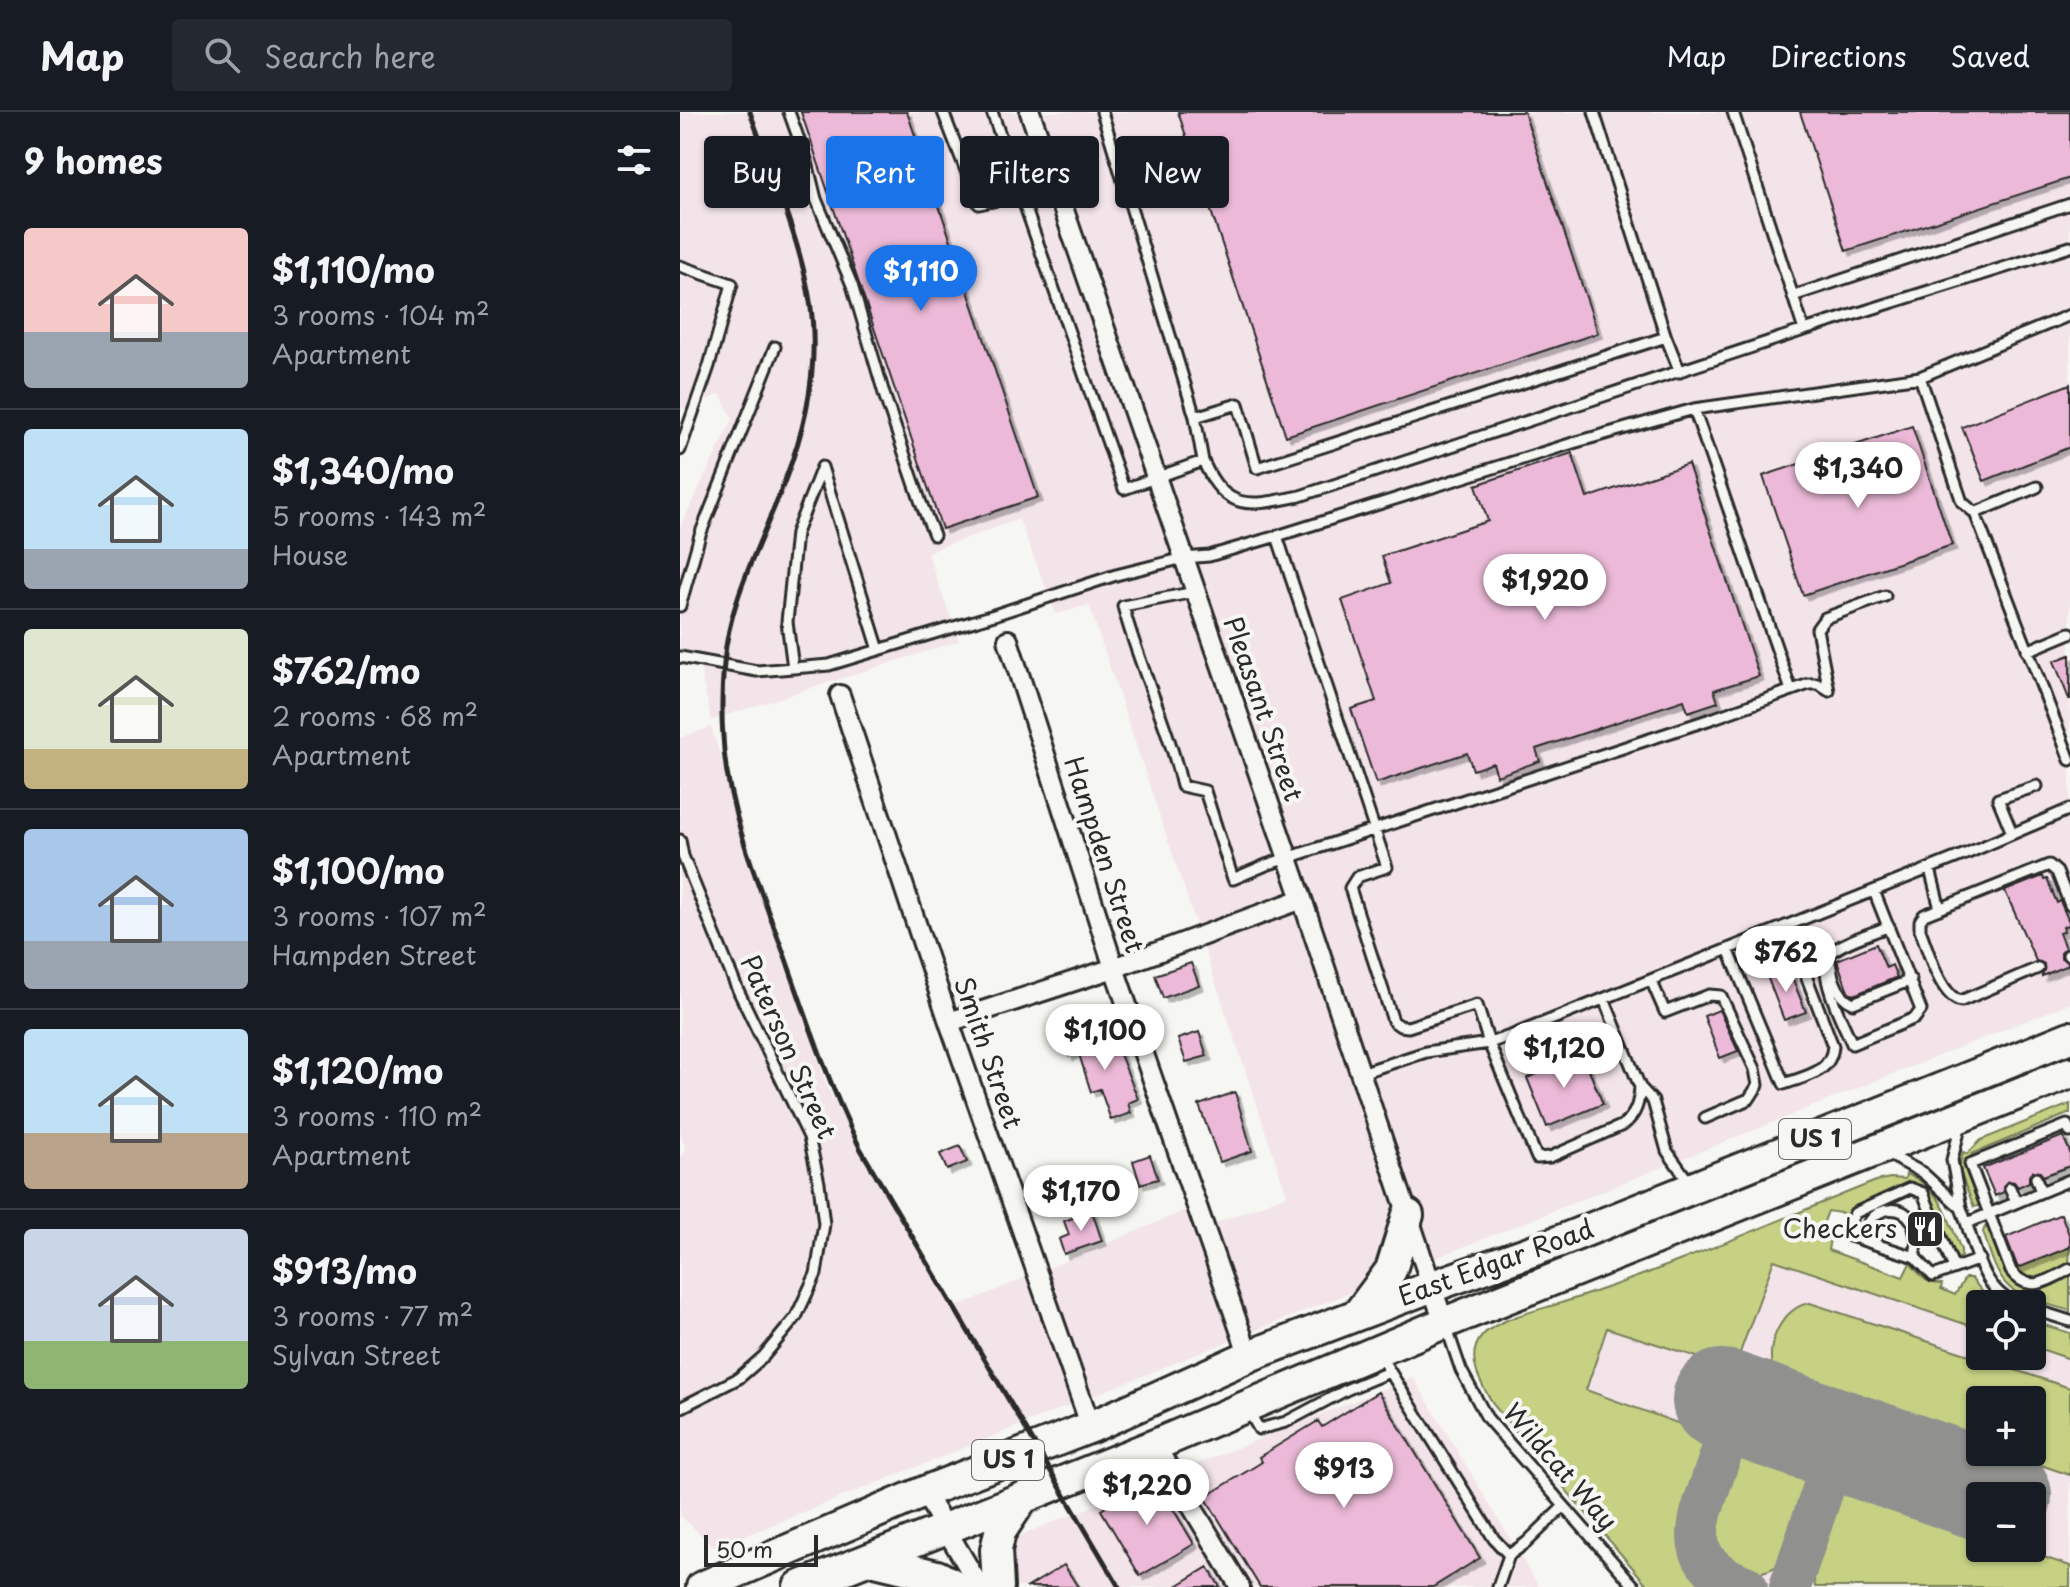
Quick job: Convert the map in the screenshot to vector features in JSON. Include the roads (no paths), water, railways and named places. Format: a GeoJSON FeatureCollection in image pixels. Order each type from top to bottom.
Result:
{"type":"FeatureCollection","features":[{"type":"Feature","properties":{"kind":"highway","name":"East Edgar Road"},"geometry":{"type":"LineString","coordinates":[[924,1492],[1091,1427],[1249,1356],[1560,1241],[2070,1037]]}},
{"type":"Feature","properties":{"kind":"highway","name":"East Edgar Road"},"geometry":{"type":"LineString","coordinates":[[944,1530],[1247,1407],[1384,1362],[1444,1323],[2070,1073]]}},
{"type":"Feature","properties":{"kind":"highway"},"geometry":{"type":"LineString","coordinates":[[1359,1313],[1391,1270],[1408,1215]]}},
{"type":"Feature","properties":{"kind":"highway","name":"US 1"},"geometry":{"type":"LineString","coordinates":[[702,1587],[924,1492]]}},
{"type":"Feature","properties":{"kind":"highway"},"geometry":{"type":"LineString","coordinates":[[998,1587],[996,1550],[1000,1532],[1022,1499]]}},
{"type":"Feature","properties":{"kind":"highway","name":"US 1"},"geometry":{"type":"LineString","coordinates":[[799,1587],[944,1530]]}},
{"type":"Feature","properties":{"kind":"highway"},"geometry":{"type":"LineString","coordinates":[[871,1560],[937,1576],[958,1587]]}},
{"type":"Feature","properties":{"kind":"street","name":"Pleasant Street"},"geometry":{"type":"LineString","coordinates":[[1030,112],[1302,899],[1444,1323]]}},
{"type":"Feature","properties":{"kind":"street","name":"Hampden Street"},"geometry":{"type":"LineString","coordinates":[[1008,640],[1114,968],[1249,1356]]}},
{"type":"Feature","properties":{"kind":"street","name":"Smith Street"},"geometry":{"type":"LineString","coordinates":[[840,695],[949,1022],[1091,1427]]}},
{"type":"Feature","properties":{"kind":"street"},"geometry":{"type":"LineString","coordinates":[[949,1022],[1114,968],[1302,899]]}},
{"type":"Feature","properties":{"kind":"street"},"geometry":{"type":"LineString","coordinates":[[1155,1445],[1240,1587]]}},
{"type":"Feature","properties":{"kind":"street"},"geometry":{"type":"LineString","coordinates":[[924,1492],[980,1587]]}},
{"type":"Feature","properties":{"kind":"lane"},"geometry":{"type":"LineString","coordinates":[[789,112],[816,199],[852,285],[885,397],[934,535]]}},
{"type":"Feature","properties":{"kind":"lane"},"geometry":{"type":"LineString","coordinates":[[943,112],[960,155]]}},
{"type":"Feature","properties":{"kind":"lane"},"geometry":{"type":"LineString","coordinates":[[992,112],[1001,136]]}},
{"type":"Feature","properties":{"kind":"lane"},"geometry":{"type":"LineString","coordinates":[[1102,112],[1195,417],[1203,461],[1213,482],[1226,497],[1241,503],[1261,504],[1300,496],[1804,330],[2070,247]]}},
{"type":"Feature","properties":{"kind":"lane"},"geometry":{"type":"LineString","coordinates":[[1594,112],[1680,372]]}},
{"type":"Feature","properties":{"kind":"lane"},"geometry":{"type":"LineString","coordinates":[[1733,112],[1804,330]]}},
{"type":"Feature","properties":{"kind":"lane"},"geometry":{"type":"LineString","coordinates":[[1793,296],[2070,204]]}},
{"type":"Feature","properties":{"kind":"lane"},"geometry":{"type":"LineString","coordinates":[[1027,208],[1124,489],[1203,461]]}},
{"type":"Feature","properties":{"kind":"lane"},"geometry":{"type":"LineString","coordinates":[[680,266],[732,284],[709,366],[680,450]]}},
{"type":"Feature","properties":{"kind":"lane"},"geometry":{"type":"LineString","coordinates":[[680,657],[757,671],[829,665],[1116,575],[1184,558],[1209,556],[1573,443],[1694,409],[1920,377],[2070,315]]}},
{"type":"Feature","properties":{"kind":"lane"},"geometry":{"type":"LineString","coordinates":[[1195,417],[1238,404],[1257,468],[1666,337]]}},
{"type":"Feature","properties":{"kind":"lane"},"geometry":{"type":"LineString","coordinates":[[680,606],[700,535],[775,347]]}},
{"type":"Feature","properties":{"kind":"lane"},"geometry":{"type":"LineString","coordinates":[[1920,377],[1962,502],[1975,513],[2070,760]]}},
{"type":"Feature","properties":{"kind":"lane"},"geometry":{"type":"LineString","coordinates":[[1694,409],[1791,690]]}},
{"type":"Feature","properties":{"kind":"lane"},"geometry":{"type":"LineString","coordinates":[[793,668],[787,622],[796,533],[822,467],[879,650]]}},
{"type":"Feature","properties":{"kind":"lane"},"geometry":{"type":"LineString","coordinates":[[1975,513],[2037,487]]}},
{"type":"Feature","properties":{"kind":"lane"},"geometry":{"type":"LineString","coordinates":[[1277,536],[1387,867],[1357,877],[1350,888],[1392,1019],[1400,1026],[1408,1027],[1477,1005],[1489,1043],[1537,1158],[1550,1157],[1631,1119],[1637,1108],[1640,1087]]}},
{"type":"Feature","properties":{"kind":"lane"},"geometry":{"type":"LineString","coordinates":[[1195,592],[1123,606],[1144,673],[1172,745],[1182,786],[1205,791],[1233,879],[1809,684],[1818,684],[1829,691],[1817,629],[1825,618],[1885,596]]}},
{"type":"Feature","properties":{"kind":"lane"},"geometry":{"type":"LineString","coordinates":[[2027,651],[2070,633]]}},
{"type":"Feature","properties":{"kind":"lane"},"geometry":{"type":"LineString","coordinates":[[2012,833],[1998,799],[2037,786]]}},
{"type":"Feature","properties":{"kind":"lane"},"geometry":{"type":"LineString","coordinates":[[1361,1073],[1426,1052],[1489,1043],[1930,869],[2070,809]]}},
{"type":"Feature","properties":{"kind":"lane","name":"Paterson Street"},"geometry":{"type":"LineString","coordinates":[[680,840],[681,857],[736,986],[809,1137],[824,1224],[816,1274],[796,1317],[763,1357],[739,1378],[680,1408]]}},
{"type":"Feature","properties":{"kind":"lane"},"geometry":{"type":"LineString","coordinates":[[2038,968],[1961,1001],[1949,997],[1920,930],[1922,917],[2049,865],[2057,872],[2070,905]]}},
{"type":"Feature","properties":{"kind":"lane"},"geometry":{"type":"LineString","coordinates":[[1930,869],[1940,909]]}},
{"type":"Feature","properties":{"kind":"lane"},"geometry":{"type":"LineString","coordinates":[[1874,891],[1889,926],[1911,980],[1921,1007],[1917,1017],[1852,1044],[1825,976],[1824,966],[1835,950],[1889,926]]}},
{"type":"Feature","properties":{"kind":"lane"},"geometry":{"type":"LineString","coordinates":[[1728,949],[1784,1084],[1824,1069],[1832,1056],[1833,1046],[1787,926]]}},
{"type":"Feature","properties":{"kind":"lane"},"geometry":{"type":"LineString","coordinates":[[1829,955],[1841,995],[1848,1001],[1859,1002],[1911,980]]}},
{"type":"Feature","properties":{"kind":"lane"},"geometry":{"type":"LineString","coordinates":[[1651,980],[1665,1012],[1709,995],[1721,996],[1755,1069],[1758,1085],[1749,1099],[1705,1118]]}},
{"type":"Feature","properties":{"kind":"lane"},"geometry":{"type":"LineString","coordinates":[[1604,999],[1640,1087],[1653,1101],[1672,1161],[1693,1188]]}},
{"type":"Feature","properties":{"kind":"lane"},"geometry":{"type":"LineString","coordinates":[[1963,1115],[1952,1160],[1961,1208],[1988,1282],[1997,1290]]}},
{"type":"Feature","properties":{"kind":"lane"},"geometry":{"type":"LineString","coordinates":[[2070,1132],[2067,1125],[1998,1157],[1970,1164],[2011,1271],[2017,1279],[2034,1285],[2070,1269]]}},
{"type":"Feature","properties":{"kind":"lane"},"geometry":{"type":"LineString","coordinates":[[1879,1150],[1923,1173],[1961,1208]]}},
{"type":"Feature","properties":{"kind":"lane"},"geometry":{"type":"LineString","coordinates":[[1967,1223],[2065,1182],[2055,1170]]}},
{"type":"Feature","properties":{"kind":"lane"},"geometry":{"type":"LineString","coordinates":[[2036,1178],[2041,1192]]}},
{"type":"Feature","properties":{"kind":"lane"},"geometry":{"type":"LineString","coordinates":[[1954,1268],[1923,1193],[1910,1188],[1855,1213],[1844,1234],[1915,1257],[1933,1276],[1980,1259]]}},
{"type":"Feature","properties":{"kind":"lane"},"geometry":{"type":"LineString","coordinates":[[2010,1188],[2016,1202]]}},
{"type":"Feature","properties":{"kind":"lane"},"geometry":{"type":"LineString","coordinates":[[1863,1240],[1871,1219],[1896,1208],[1903,1211],[1913,1224],[1917,1241],[1915,1257]]}},
{"type":"Feature","properties":{"kind":"lane"},"geometry":{"type":"LineString","coordinates":[[2046,1313],[2070,1321]]}},
{"type":"Feature","properties":{"kind":"lane","name":"Wildcat Way"},"geometry":{"type":"LineString","coordinates":[[1444,1323],[1461,1370],[1487,1418],[1635,1587]]}},
{"type":"Feature","properties":{"kind":"lane"},"geometry":{"type":"LineString","coordinates":[[1384,1362],[1494,1539],[1509,1555]]}},
{"type":"Feature","properties":{"kind":"lane"},"geometry":{"type":"LineString","coordinates":[[1498,1587],[1509,1555],[1564,1506]]}},
{"type":"Feature","properties":{"kind":"railway"},"geometry":{"type":"LineString","coordinates":[[750,112],[806,279],[813,352],[810,389],[797,445],[740,592],[727,639],[722,727],[738,822],[820,1056],[860,1148],[1119,1587]]}},
{"type":"Feature","properties":{"kind":"place","name":"Checkers"},"geometry":{"type":"Point","coordinates":[1925,1229]}}]}
